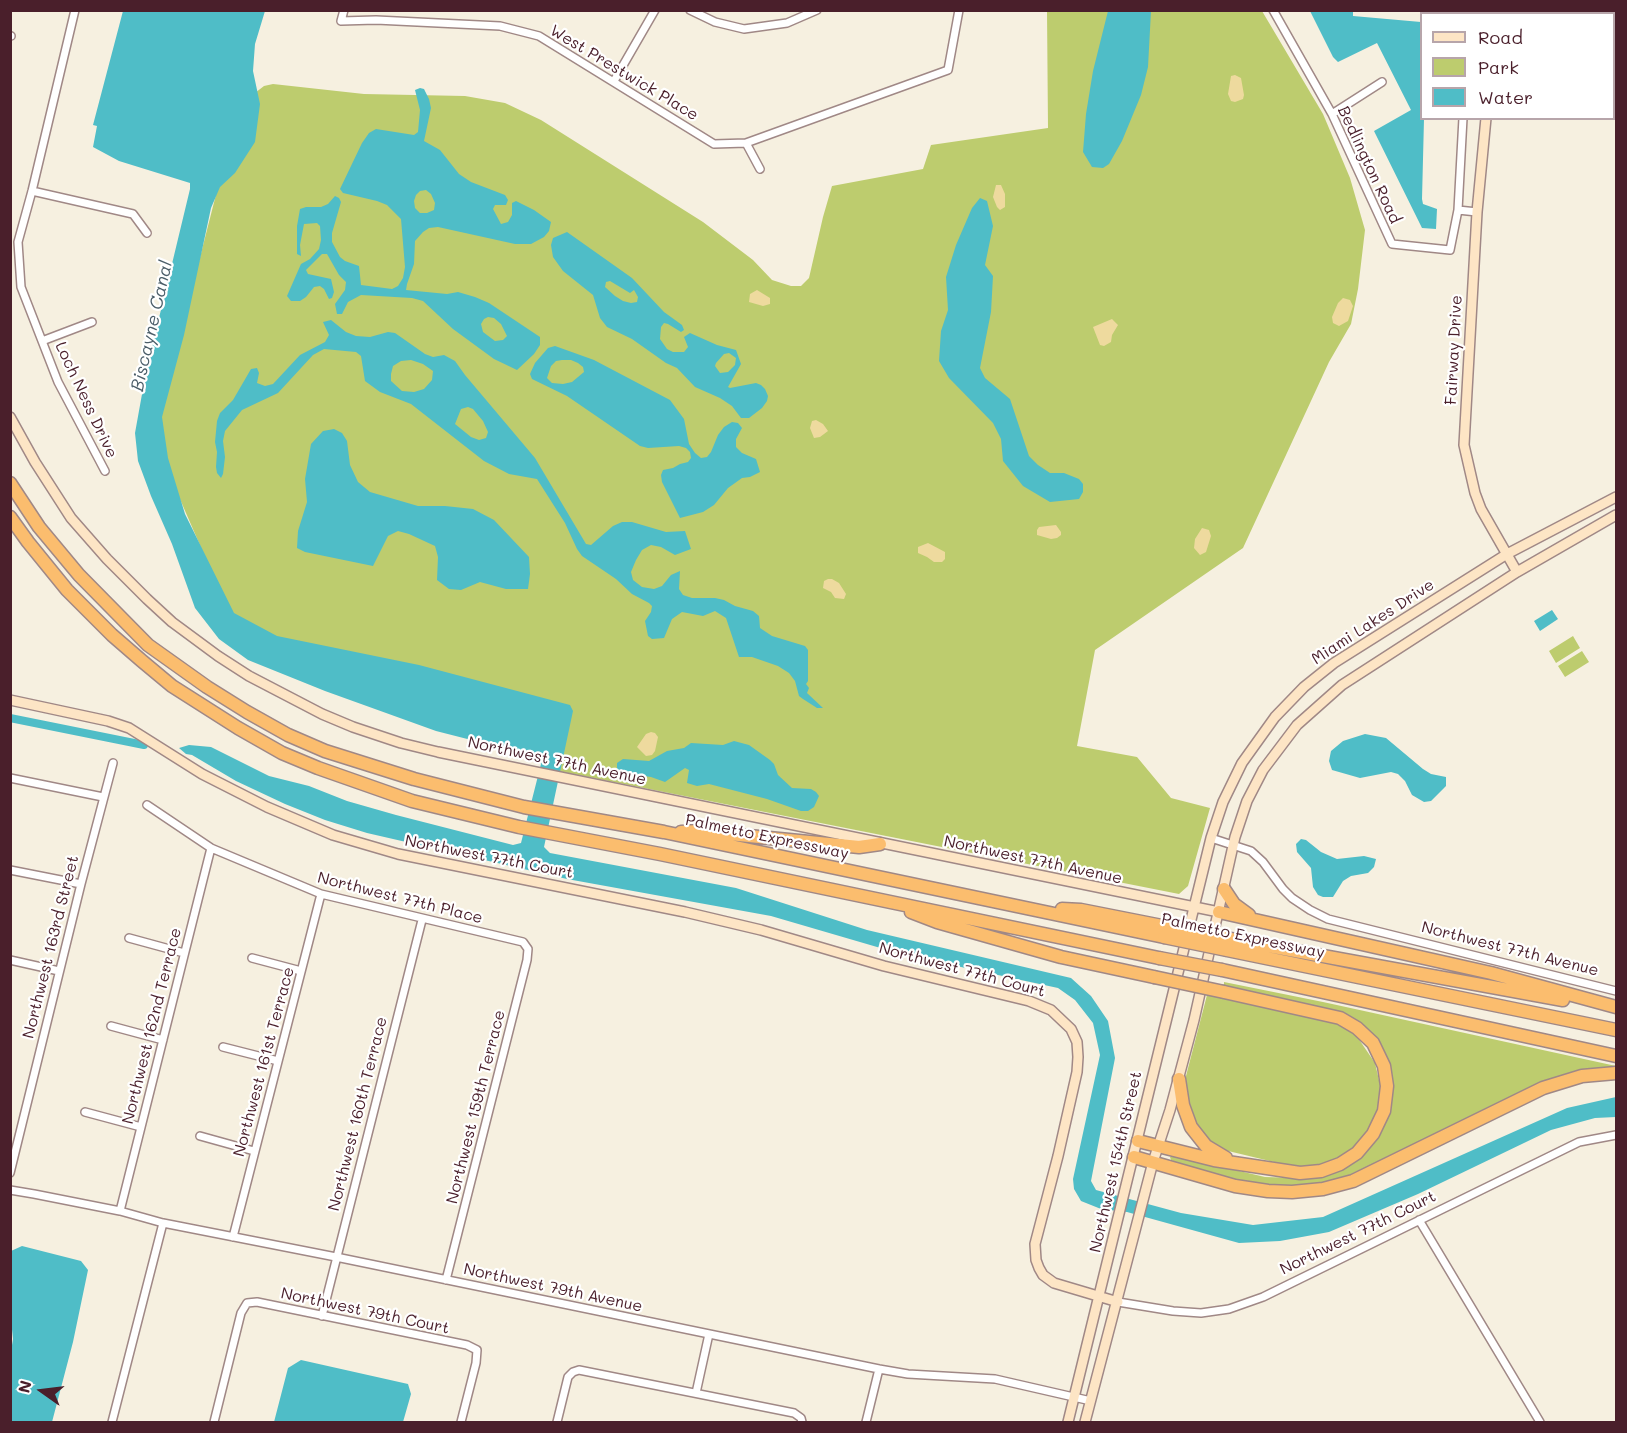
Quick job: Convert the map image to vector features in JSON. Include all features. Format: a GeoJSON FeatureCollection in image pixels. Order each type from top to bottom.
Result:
{"type":"FeatureCollection","features":[{"type":"Feature","properties":{"kind":"highway","name":"Palmetto Expressway"},"geometry":{"type":"LineString","coordinates":[[10,483],[39,527],[79,575],[148,645],[207,687],[288,735],[325,751],[414,779],[524,807],[664,832],[1008,904],[1229,944],[1617,1030]]}},
{"type":"Feature","properties":{"kind":"highway"},"geometry":{"type":"LineString","coordinates":[[10,517],[68,590],[112,635],[172,686],[282,753],[360,784],[412,801],[519,827],[1222,970],[1617,1056]]}},
{"type":"Feature","properties":{"kind":"highway"},"geometry":{"type":"LineString","coordinates":[[664,832],[699,831],[859,847],[880,844]]}},
{"type":"Feature","properties":{"kind":"highway"},"geometry":{"type":"LineString","coordinates":[[1224,889],[1234,904],[1255,920]]}},
{"type":"Feature","properties":{"kind":"highway"},"geometry":{"type":"LineString","coordinates":[[885,901],[937,922],[1060,957],[1340,1018],[1357,1028],[1373,1043],[1384,1066],[1387,1086],[1384,1111],[1373,1134],[1357,1153],[1340,1164],[1321,1171],[1300,1173],[1238,1163],[1138,1141]]}},
{"type":"Feature","properties":{"kind":"highway"},"geometry":{"type":"LineString","coordinates":[[1219,912],[1491,973],[1617,1007]]}},
{"type":"Feature","properties":{"kind":"highway"},"geometry":{"type":"LineString","coordinates":[[1229,944],[1575,1003],[1594,1002]]}},
{"type":"Feature","properties":{"kind":"highway"},"geometry":{"type":"LineString","coordinates":[[1526,1037],[1569,1038],[1617,1047]]}},
{"type":"Feature","properties":{"kind":"highway"},"geometry":{"type":"LineString","coordinates":[[1134,1157],[1235,1186],[1292,1192],[1323,1189],[1353,1181],[1543,1088],[1582,1076],[1617,1073]]}},
{"type":"Feature","properties":{"kind":"highway"},"geometry":{"type":"LineString","coordinates":[[1179,1078],[1184,1112],[1194,1131],[1210,1149],[1238,1163]]}},
{"type":"Feature","properties":{"kind":"street","name":"Loch Ness Drive"},"geometry":{"type":"LineString","coordinates":[[75,10],[18,242],[21,287],[58,382],[105,471]]}},
{"type":"Feature","properties":{"kind":"street","name":"West Prestwick Place"},"geometry":{"type":"LineString","coordinates":[[344,10],[341,21],[376,20],[500,26],[539,36],[714,144],[746,143],[948,70],[959,10]]}},
{"type":"Feature","properties":{"kind":"street"},"geometry":{"type":"LineString","coordinates":[[614,81],[655,10]]}},
{"type":"Feature","properties":{"kind":"street"},"geometry":{"type":"LineString","coordinates":[[690,10],[715,22],[744,29],[787,23],[817,10]]}},
{"type":"Feature","properties":{"kind":"street","name":"Bedlington Road"},"geometry":{"type":"LineString","coordinates":[[1273,10],[1332,114],[1392,244],[1450,250],[1458,210],[1463,120]]}},
{"type":"Feature","properties":{"kind":"street"},"geometry":{"type":"LineString","coordinates":[[1332,114],[1382,82]]}},
{"type":"Feature","properties":{"kind":"street","name":"Fairway Drive"},"geometry":{"type":"LineString","coordinates":[[1486,120],[1477,212],[1464,445],[1467,463],[1482,509],[1517,572]]}},
{"type":"Feature","properties":{"kind":"street"},"geometry":{"type":"LineString","coordinates":[[746,143],[760,169]]}},
{"type":"Feature","properties":{"kind":"street"},"geometry":{"type":"LineString","coordinates":[[32,191],[133,214],[147,233]]}},
{"type":"Feature","properties":{"kind":"street"},"geometry":{"type":"LineString","coordinates":[[1458,210],[1477,212]]}},
{"type":"Feature","properties":{"kind":"street","name":"Loch Ness Drive"},"geometry":{"type":"LineString","coordinates":[[42,341],[92,322]]}},
{"type":"Feature","properties":{"kind":"street","name":"Northwest 77th Avenue"},"geometry":{"type":"LineString","coordinates":[[10,417],[34,462],[71,518],[107,559],[172,622],[218,656],[277,692],[354,727],[420,747],[530,771],[1219,912]]}},
{"type":"Feature","properties":{"kind":"street","name":"Miami Lakes Drive"},"geometry":{"type":"LineString","coordinates":[[1194,908],[1211,838],[1226,795],[1265,728],[1294,696],[1334,663],[1507,554],[1617,497]]}},
{"type":"Feature","properties":{"kind":"street"},"geometry":{"type":"LineString","coordinates":[[1086,1422],[1153,1162],[1179,1078],[1233,844],[1247,801],[1263,770],[1303,718],[1350,679],[1517,572],[1617,515]]}},
{"type":"Feature","properties":{"kind":"street","name":"Northwest 77th Court"},"geometry":{"type":"LineString","coordinates":[[10,700],[108,721],[129,728],[202,774],[267,807],[333,835],[398,854],[685,912],[761,930],[884,966],[1029,1001],[1051,1010],[1071,1029],[1077,1042],[1078,1058],[1071,1102],[1034,1252],[1039,1268],[1048,1280],[1118,1302],[1201,1313],[1228,1309],[1263,1297],[1579,1142],[1617,1135]]}},
{"type":"Feature","properties":{"kind":"street","name":"Northwest 163rd Street"},"geometry":{"type":"LineString","coordinates":[[10,1173],[14,1139],[113,763]]}},
{"type":"Feature","properties":{"kind":"street"},"geometry":{"type":"LineString","coordinates":[[10,778],[103,797]]}},
{"type":"Feature","properties":{"kind":"street","name":"Northwest 77th Place"},"geometry":{"type":"LineString","coordinates":[[147,805],[211,848],[321,894],[422,920],[523,942]]}},
{"type":"Feature","properties":{"kind":"street","name":"Northwest 77th Avenue"},"geometry":{"type":"LineString","coordinates":[[1211,838],[1233,844],[1256,855],[1289,895],[1310,910],[1325,917],[1617,991]]}},
{"type":"Feature","properties":{"kind":"street","name":"Northwest 162nd Terrace"},"geometry":{"type":"LineString","coordinates":[[120,1211],[211,848]]}},
{"type":"Feature","properties":{"kind":"street"},"geometry":{"type":"LineString","coordinates":[[10,870],[81,884]]}},
{"type":"Feature","properties":{"kind":"street","name":"Northwest 161st Terrace"},"geometry":{"type":"LineString","coordinates":[[233,1237],[321,894]]}},
{"type":"Feature","properties":{"kind":"street","name":"Northwest 154th Street"},"geometry":{"type":"LineString","coordinates":[[1068,1422],[1194,908]]}},
{"type":"Feature","properties":{"kind":"street","name":"Northwest 160th Terrace"},"geometry":{"type":"LineString","coordinates":[[322,1316],[422,920]]}},
{"type":"Feature","properties":{"kind":"street"},"geometry":{"type":"LineString","coordinates":[[129,939],[184,953]]}},
{"type":"Feature","properties":{"kind":"street","name":"Northwest 159th Terrace"},"geometry":{"type":"LineString","coordinates":[[446,1280],[527,960],[528,949],[523,942]]}},
{"type":"Feature","properties":{"kind":"street"},"geometry":{"type":"LineString","coordinates":[[252,958],[301,971]]}},
{"type":"Feature","properties":{"kind":"street"},"geometry":{"type":"LineString","coordinates":[[10,960],[59,971]]}},
{"type":"Feature","properties":{"kind":"street"},"geometry":{"type":"LineString","coordinates":[[111,1026],[163,1040]]}},
{"type":"Feature","properties":{"kind":"street"},"geometry":{"type":"LineString","coordinates":[[223,1047],[278,1061]]}},
{"type":"Feature","properties":{"kind":"street"},"geometry":{"type":"LineString","coordinates":[[85,1112],[141,1127]]}},
{"type":"Feature","properties":{"kind":"street"},"geometry":{"type":"LineString","coordinates":[[200,1136],[254,1151]]}},
{"type":"Feature","properties":{"kind":"street","name":"Northwest 79th Avenue"},"geometry":{"type":"LineString","coordinates":[[10,1191],[120,1211],[164,1223],[879,1369],[908,1374],[995,1379],[1091,1401]]}},
{"type":"Feature","properties":{"kind":"street"},"geometry":{"type":"LineString","coordinates":[[1419,1220],[1540,1422]]}},
{"type":"Feature","properties":{"kind":"street"},"geometry":{"type":"LineString","coordinates":[[112,1422],[164,1223]]}},
{"type":"Feature","properties":{"kind":"street","name":"Northwest 79th Court"},"geometry":{"type":"LineString","coordinates":[[213,1422],[241,1313],[247,1304],[257,1302],[467,1345],[477,1350],[476,1363],[461,1422]]}},
{"type":"Feature","properties":{"kind":"street"},"geometry":{"type":"LineString","coordinates":[[696,1393],[709,1334]]}},
{"type":"Feature","properties":{"kind":"street"},"geometry":{"type":"LineString","coordinates":[[866,1422],[879,1369]]}},
{"type":"Feature","properties":{"kind":"street"},"geometry":{"type":"LineString","coordinates":[[557,1422],[568,1377],[573,1371],[579,1370],[794,1413],[802,1420]]}},
{"type":"Feature","properties":{"kind":"green space"},"geometry":{"type":"Polygon","coordinates":[[[1047,11],[1262,11],[1323,114],[1350,178],[1365,230],[1351,324],[1329,362],[1243,548],[1095,650],[1077,746],[1137,757],[1171,798],[1210,808],[1188,886],[1179,894],[558,771],[570,708],[278,640],[229,612],[166,467],[159,418],[221,175],[251,96],[264,86],[273,84],[364,94],[465,96],[505,103],[541,120],[703,222],[753,260],[772,280],[791,286],[801,286],[809,278],[832,186],[923,169],[931,145],[1048,128],[1047,11]]]}},
{"type":"Feature","properties":{"kind":"green space"},"geometry":{"type":"Polygon","coordinates":[[[1573,636],[1580,648],[1556,663],[1549,651],[1573,636]]]}},
{"type":"Feature","properties":{"kind":"green space"},"geometry":{"type":"Polygon","coordinates":[[[1582,651],[1589,662],[1565,677],[1558,666],[1582,651]]]}},
{"type":"Feature","properties":{"kind":"green space"},"geometry":{"type":"Polygon","coordinates":[[[1224,982],[1616,1066],[1616,1068],[1536,1085],[1341,1179],[1313,1185],[1272,1187],[1238,1180],[1185,1166],[1171,1160],[1170,1157],[1175,1156],[1265,1177],[1296,1178],[1351,1162],[1390,1097],[1364,1029],[1224,987],[1224,982]]]}},
{"type":"Feature","properties":{"kind":"green space"},"geometry":{"type":"Polygon","coordinates":[[[1207,995],[1327,1019],[1340,1024],[1356,1035],[1375,1063],[1381,1089],[1376,1116],[1356,1148],[1337,1160],[1321,1166],[1299,1168],[1215,1147],[1200,1132],[1185,1101],[1186,1076],[1207,995]]]}},
{"type":"Feature","properties":{"kind":"sand"},"geometry":{"type":"Polygon","coordinates":[[[1231,76],[1241,78],[1244,95],[1243,99],[1235,102],[1231,101],[1228,94],[1231,76]]]}},
{"type":"Feature","properties":{"kind":"sand"},"geometry":{"type":"Polygon","coordinates":[[[996,185],[1001,185],[1005,194],[1005,207],[1000,210],[993,197],[996,185]]]}},
{"type":"Feature","properties":{"kind":"sand"},"geometry":{"type":"Polygon","coordinates":[[[757,290],[770,298],[770,304],[763,306],[749,302],[750,294],[757,290]]]}},
{"type":"Feature","properties":{"kind":"sand"},"geometry":{"type":"Polygon","coordinates":[[[1343,298],[1350,300],[1353,306],[1348,321],[1339,326],[1333,323],[1332,317],[1338,303],[1343,298]]]}},
{"type":"Feature","properties":{"kind":"sand"},"geometry":{"type":"Polygon","coordinates":[[[1112,319],[1118,325],[1111,342],[1104,346],[1100,345],[1093,327],[1112,319]]]}},
{"type":"Feature","properties":{"kind":"sand"},"geometry":{"type":"Polygon","coordinates":[[[816,420],[828,431],[814,438],[810,428],[812,421],[816,420]]]}},
{"type":"Feature","properties":{"kind":"sand"},"geometry":{"type":"Polygon","coordinates":[[[1056,525],[1061,532],[1057,538],[1051,539],[1037,535],[1039,527],[1056,525]]]}},
{"type":"Feature","properties":{"kind":"sand"},"geometry":{"type":"Polygon","coordinates":[[[1202,528],[1209,530],[1211,536],[1206,552],[1200,555],[1194,548],[1195,539],[1202,528]]]}},
{"type":"Feature","properties":{"kind":"sand"},"geometry":{"type":"Polygon","coordinates":[[[928,543],[945,552],[945,559],[942,562],[934,562],[918,553],[918,547],[928,543]]]}},
{"type":"Feature","properties":{"kind":"sand"},"geometry":{"type":"Polygon","coordinates":[[[828,579],[839,583],[846,594],[844,599],[835,598],[831,592],[823,588],[824,581],[828,579]]]}},
{"type":"Feature","properties":{"kind":"sand"},"geometry":{"type":"Polygon","coordinates":[[[651,732],[658,737],[655,751],[652,755],[646,756],[637,747],[646,734],[651,732]]]}},
{"type":"Feature","properties":{"kind":"water"},"geometry":{"type":"Polygon","coordinates":[[[123,11],[265,11],[255,44],[253,71],[260,104],[255,142],[235,173],[220,187],[211,208],[184,335],[162,417],[168,458],[185,514],[234,613],[277,636],[419,665],[570,705],[573,711],[544,847],[550,853],[736,888],[867,930],[1071,978],[1091,996],[1108,1021],[1115,1058],[1091,1181],[1096,1190],[1181,1213],[1253,1225],[1323,1217],[1567,1108],[1616,1097],[1616,1117],[1595,1118],[1551,1130],[1418,1194],[1329,1232],[1280,1241],[1239,1243],[1127,1212],[1101,1209],[1081,1201],[1074,1189],[1073,1179],[1100,1055],[1093,1023],[1075,1000],[1058,988],[901,954],[771,916],[567,879],[367,833],[285,804],[236,781],[192,755],[186,754],[179,748],[189,745],[211,747],[269,776],[309,786],[347,801],[396,815],[513,845],[521,843],[541,764],[534,756],[436,731],[248,660],[219,639],[195,608],[138,461],[135,433],[146,372],[190,183],[119,161],[93,147],[97,126],[93,125],[123,11]]]}},
{"type":"Feature","properties":{"kind":"water"},"geometry":{"type":"Polygon","coordinates":[[[1108,11],[1151,11],[1148,67],[1141,95],[1122,141],[1109,164],[1103,168],[1092,167],[1083,152],[1093,71],[1108,11]]]}},
{"type":"Feature","properties":{"kind":"water"},"geometry":{"type":"Polygon","coordinates":[[[1310,11],[1353,11],[1353,16],[1420,22],[1420,120],[1424,120],[1422,199],[1423,204],[1437,209],[1436,229],[1422,228],[1374,131],[1411,110],[1377,43],[1338,62],[1333,57],[1310,11]]]}},
{"type":"Feature","properties":{"kind":"water"},"geometry":{"type":"Polygon","coordinates":[[[424,89],[431,108],[424,141],[440,150],[459,174],[471,182],[505,195],[508,200],[506,205],[495,205],[493,209],[501,224],[508,222],[512,215],[512,203],[516,201],[551,222],[549,231],[544,237],[531,244],[515,244],[438,227],[429,228],[415,241],[414,264],[406,290],[447,294],[458,292],[475,297],[489,303],[540,337],[540,345],[534,354],[517,370],[494,359],[453,329],[423,301],[412,298],[361,295],[348,302],[342,314],[337,314],[335,304],[345,290],[346,282],[339,275],[327,254],[322,254],[306,270],[308,274],[331,279],[334,292],[332,298],[329,299],[320,286],[314,287],[300,301],[291,301],[287,296],[301,264],[310,259],[319,249],[321,240],[320,226],[317,223],[304,224],[300,245],[301,256],[297,254],[297,226],[300,209],[321,207],[328,204],[335,196],[341,202],[332,233],[332,242],[340,257],[359,266],[361,285],[392,289],[398,286],[403,278],[405,267],[401,219],[387,205],[343,193],[340,189],[369,133],[376,129],[414,135],[418,132],[420,110],[415,90],[424,89]],[[426,190],[420,191],[414,201],[415,208],[420,213],[434,210],[435,203],[431,194],[426,190]],[[488,317],[481,324],[483,332],[495,341],[503,340],[507,336],[501,324],[494,318],[488,317]]]}},
{"type":"Feature","properties":{"kind":"water"},"geometry":{"type":"Polygon","coordinates":[[[980,198],[987,201],[993,226],[985,265],[993,276],[991,312],[980,368],[985,378],[1010,399],[1029,456],[1050,473],[1064,473],[1079,479],[1083,484],[1083,492],[1079,499],[1050,502],[1023,486],[1003,461],[1001,439],[993,423],[949,378],[939,361],[941,331],[948,310],[946,277],[956,245],[972,208],[980,198]]]}},
{"type":"Feature","properties":{"kind":"water"},"geometry":{"type":"Polygon","coordinates":[[[567,232],[632,278],[664,312],[682,325],[684,330],[681,332],[664,323],[661,327],[660,339],[667,349],[673,352],[684,352],[688,347],[684,337],[690,333],[717,345],[736,350],[741,364],[728,387],[756,383],[761,385],[768,396],[762,408],[749,418],[741,418],[732,406],[695,387],[677,368],[632,339],[607,327],[600,318],[593,295],[563,271],[553,257],[551,245],[553,238],[567,232]],[[610,281],[606,282],[605,287],[615,296],[623,301],[637,302],[638,297],[634,290],[630,293],[610,281]],[[729,353],[724,354],[716,363],[715,366],[720,373],[728,372],[735,365],[736,358],[729,353]]]}},
{"type":"Feature","properties":{"kind":"water"},"geometry":{"type":"Polygon","coordinates":[[[331,320],[346,332],[356,336],[370,337],[388,332],[395,333],[425,354],[433,357],[444,355],[455,361],[535,458],[586,544],[591,545],[613,526],[622,522],[632,522],[666,532],[685,531],[691,549],[675,555],[661,547],[651,545],[642,550],[636,560],[631,572],[633,580],[642,587],[654,589],[662,586],[671,575],[680,571],[679,589],[683,595],[692,598],[724,600],[753,611],[759,616],[760,628],[772,636],[805,646],[808,650],[808,681],[806,684],[809,688],[807,693],[823,708],[817,708],[799,696],[795,681],[789,673],[778,666],[752,657],[739,657],[726,618],[715,611],[703,616],[682,612],[672,619],[664,638],[652,639],[648,636],[645,621],[652,606],[632,594],[616,579],[582,556],[565,523],[537,479],[509,474],[484,461],[411,404],[380,392],[365,381],[361,356],[356,352],[324,349],[313,355],[278,393],[242,410],[225,431],[223,441],[225,457],[221,478],[216,467],[215,442],[220,413],[233,400],[251,369],[257,368],[259,373],[257,383],[265,386],[273,384],[300,355],[325,342],[329,335],[323,322],[331,320]],[[411,360],[401,361],[393,366],[391,381],[402,391],[414,392],[424,389],[432,380],[433,371],[411,360]],[[468,407],[461,409],[455,424],[471,437],[479,440],[486,438],[488,432],[483,421],[473,409],[468,407]]]}},
{"type":"Feature","properties":{"kind":"water"},"geometry":{"type":"Polygon","coordinates":[[[555,346],[594,360],[670,400],[684,419],[689,444],[701,458],[707,457],[711,452],[724,427],[732,422],[738,423],[742,428],[736,439],[736,447],[742,453],[756,459],[760,472],[742,478],[728,488],[714,505],[703,512],[680,518],[662,482],[661,475],[663,470],[688,462],[691,458],[690,452],[679,446],[648,448],[640,446],[567,396],[532,379],[530,374],[535,363],[548,348],[555,346]],[[571,360],[556,361],[551,366],[547,378],[552,383],[572,382],[584,372],[583,367],[571,360]]]}},
{"type":"Feature","properties":{"kind":"water"},"geometry":{"type":"Polygon","coordinates":[[[334,429],[342,433],[347,441],[350,465],[358,482],[370,492],[418,506],[473,509],[494,520],[529,557],[528,589],[506,589],[480,582],[461,590],[449,589],[437,580],[438,557],[435,546],[398,531],[388,536],[373,566],[305,552],[297,548],[298,531],[307,502],[305,479],[311,444],[323,431],[334,429]]]}},
{"type":"Feature","properties":{"kind":"water"},"geometry":{"type":"Polygon","coordinates":[[[1552,610],[1558,619],[1540,631],[1534,621],[1552,610]]]}},
{"type":"Feature","properties":{"kind":"water"},"geometry":{"type":"Polygon","coordinates":[[[1365,734],[1386,738],[1423,769],[1431,774],[1446,777],[1446,786],[1431,801],[1424,802],[1412,795],[1405,781],[1398,774],[1391,772],[1360,778],[1332,770],[1329,761],[1331,751],[1343,741],[1365,734]]]}},
{"type":"Feature","properties":{"kind":"water"},"geometry":{"type":"Polygon","coordinates":[[[734,741],[749,745],[770,760],[778,775],[792,788],[811,789],[816,792],[819,796],[814,807],[808,811],[801,811],[767,799],[709,784],[697,786],[687,783],[689,770],[685,768],[665,782],[651,777],[622,773],[617,769],[617,763],[623,759],[649,761],[667,751],[684,748],[691,743],[723,745],[734,741]]]}},
{"type":"Feature","properties":{"kind":"water"},"geometry":{"type":"Polygon","coordinates":[[[1301,839],[1337,859],[1364,856],[1376,859],[1374,867],[1368,873],[1351,876],[1343,881],[1333,897],[1323,897],[1318,895],[1313,887],[1311,868],[1297,852],[1296,844],[1301,839]]]}},
{"type":"Feature","properties":{"kind":"water"},"geometry":{"type":"Polygon","coordinates":[[[22,1246],[81,1261],[88,1270],[73,1342],[52,1422],[11,1422],[10,1357],[13,1339],[10,1310],[11,1251],[22,1246]]]}},
{"type":"Feature","properties":{"kind":"water"},"geometry":{"type":"Polygon","coordinates":[[[301,1360],[408,1384],[411,1394],[403,1422],[274,1422],[288,1368],[301,1360]]]}},
{"type":"Feature","properties":{"kind":"waterway"},"geometry":{"type":"LineString","coordinates":[[10,718],[144,745]]}},
{"type":"Feature","properties":{"kind":"water label","name":"Biscayne Canal"},"geometry":{"type":"Point","coordinates":[152,326]}}]}
